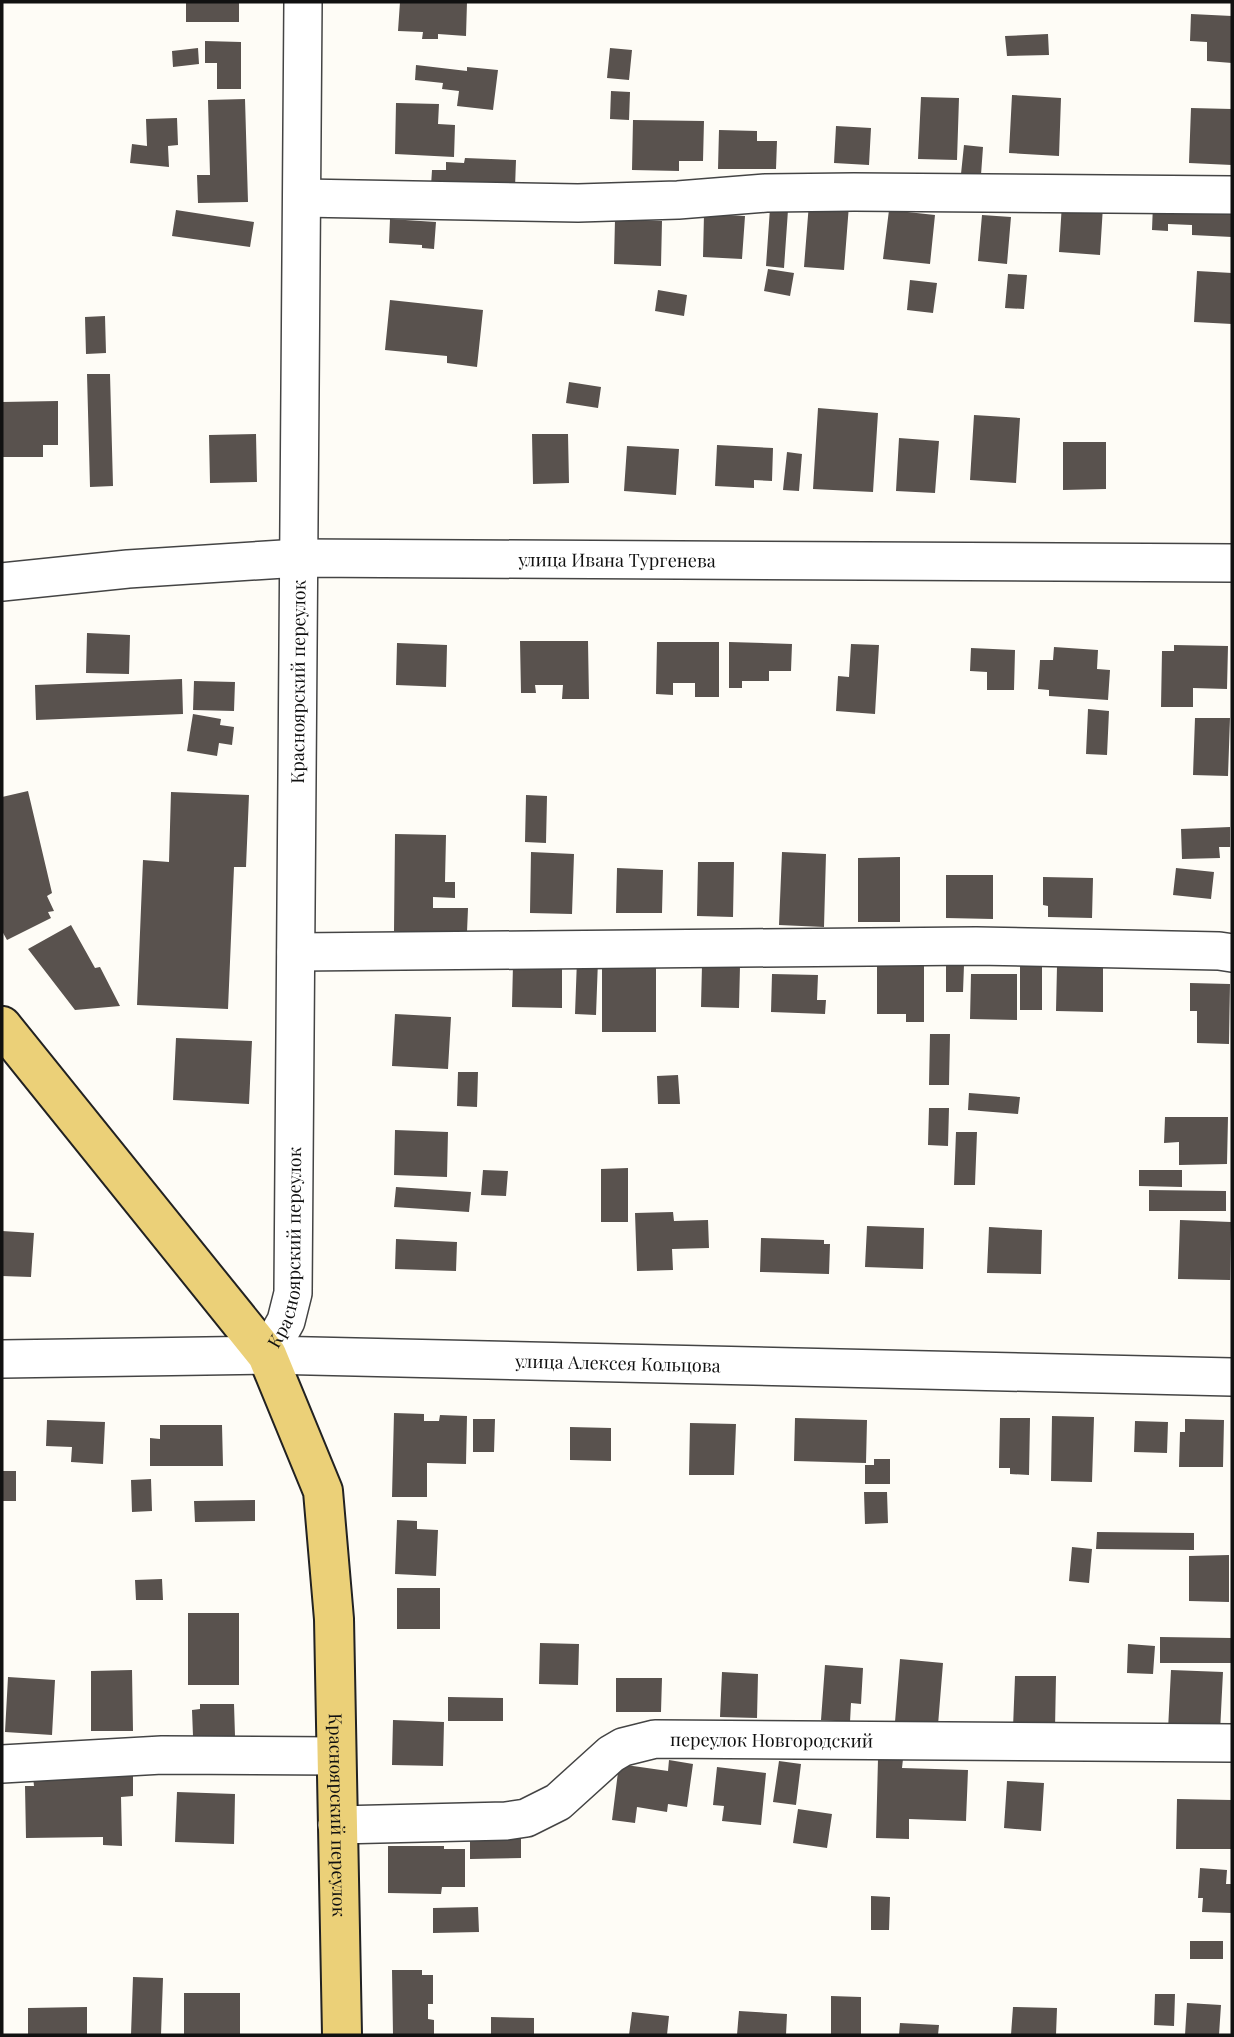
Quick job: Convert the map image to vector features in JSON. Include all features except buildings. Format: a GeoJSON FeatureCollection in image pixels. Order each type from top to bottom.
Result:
{"type":"FeatureCollection","features":[{"type":"Feature","properties":{"kind":"main road","name":"Красноярский переулок"},"geometry":{"type":"LineString","coordinates":[[2,1026],[267,1355],[323,1490],[334,1619],[342,2035]]}},
{"type":"Feature","properties":{"kind":"street","name":"Красноярский переулок"},"geometry":{"type":"LineString","coordinates":[[267,1355],[286,1321],[293,1293],[303,2]]}},
{"type":"Feature","properties":{"kind":"street"},"geometry":{"type":"LineString","coordinates":[[302,198],[578,203],[678,200],[766,193],[1232,195]]}},
{"type":"Feature","properties":{"kind":"street","name":"улица Ивана Тургенева"},"geometry":{"type":"LineString","coordinates":[[2,582],[128,569],[299,558],[1232,563]]}},
{"type":"Feature","properties":{"kind":"street"},"geometry":{"type":"LineString","coordinates":[[296,952],[976,946],[1232,953]]}},
{"type":"Feature","properties":{"kind":"street","name":"улица Алексея Кольцова"},"geometry":{"type":"LineString","coordinates":[[2,1359],[267,1355],[1232,1377]]}},
{"type":"Feature","properties":{"kind":"street","name":"переулок Новгородский"},"geometry":{"type":"LineString","coordinates":[[337,1825],[506,1821],[526,1818],[558,1802],[611,1754],[623,1747],[655,1739],[1232,1742]]}},
{"type":"Feature","properties":{"kind":"street"},"geometry":{"type":"LineString","coordinates":[[2,1764],[162,1755],[336,1756]]}}]}
